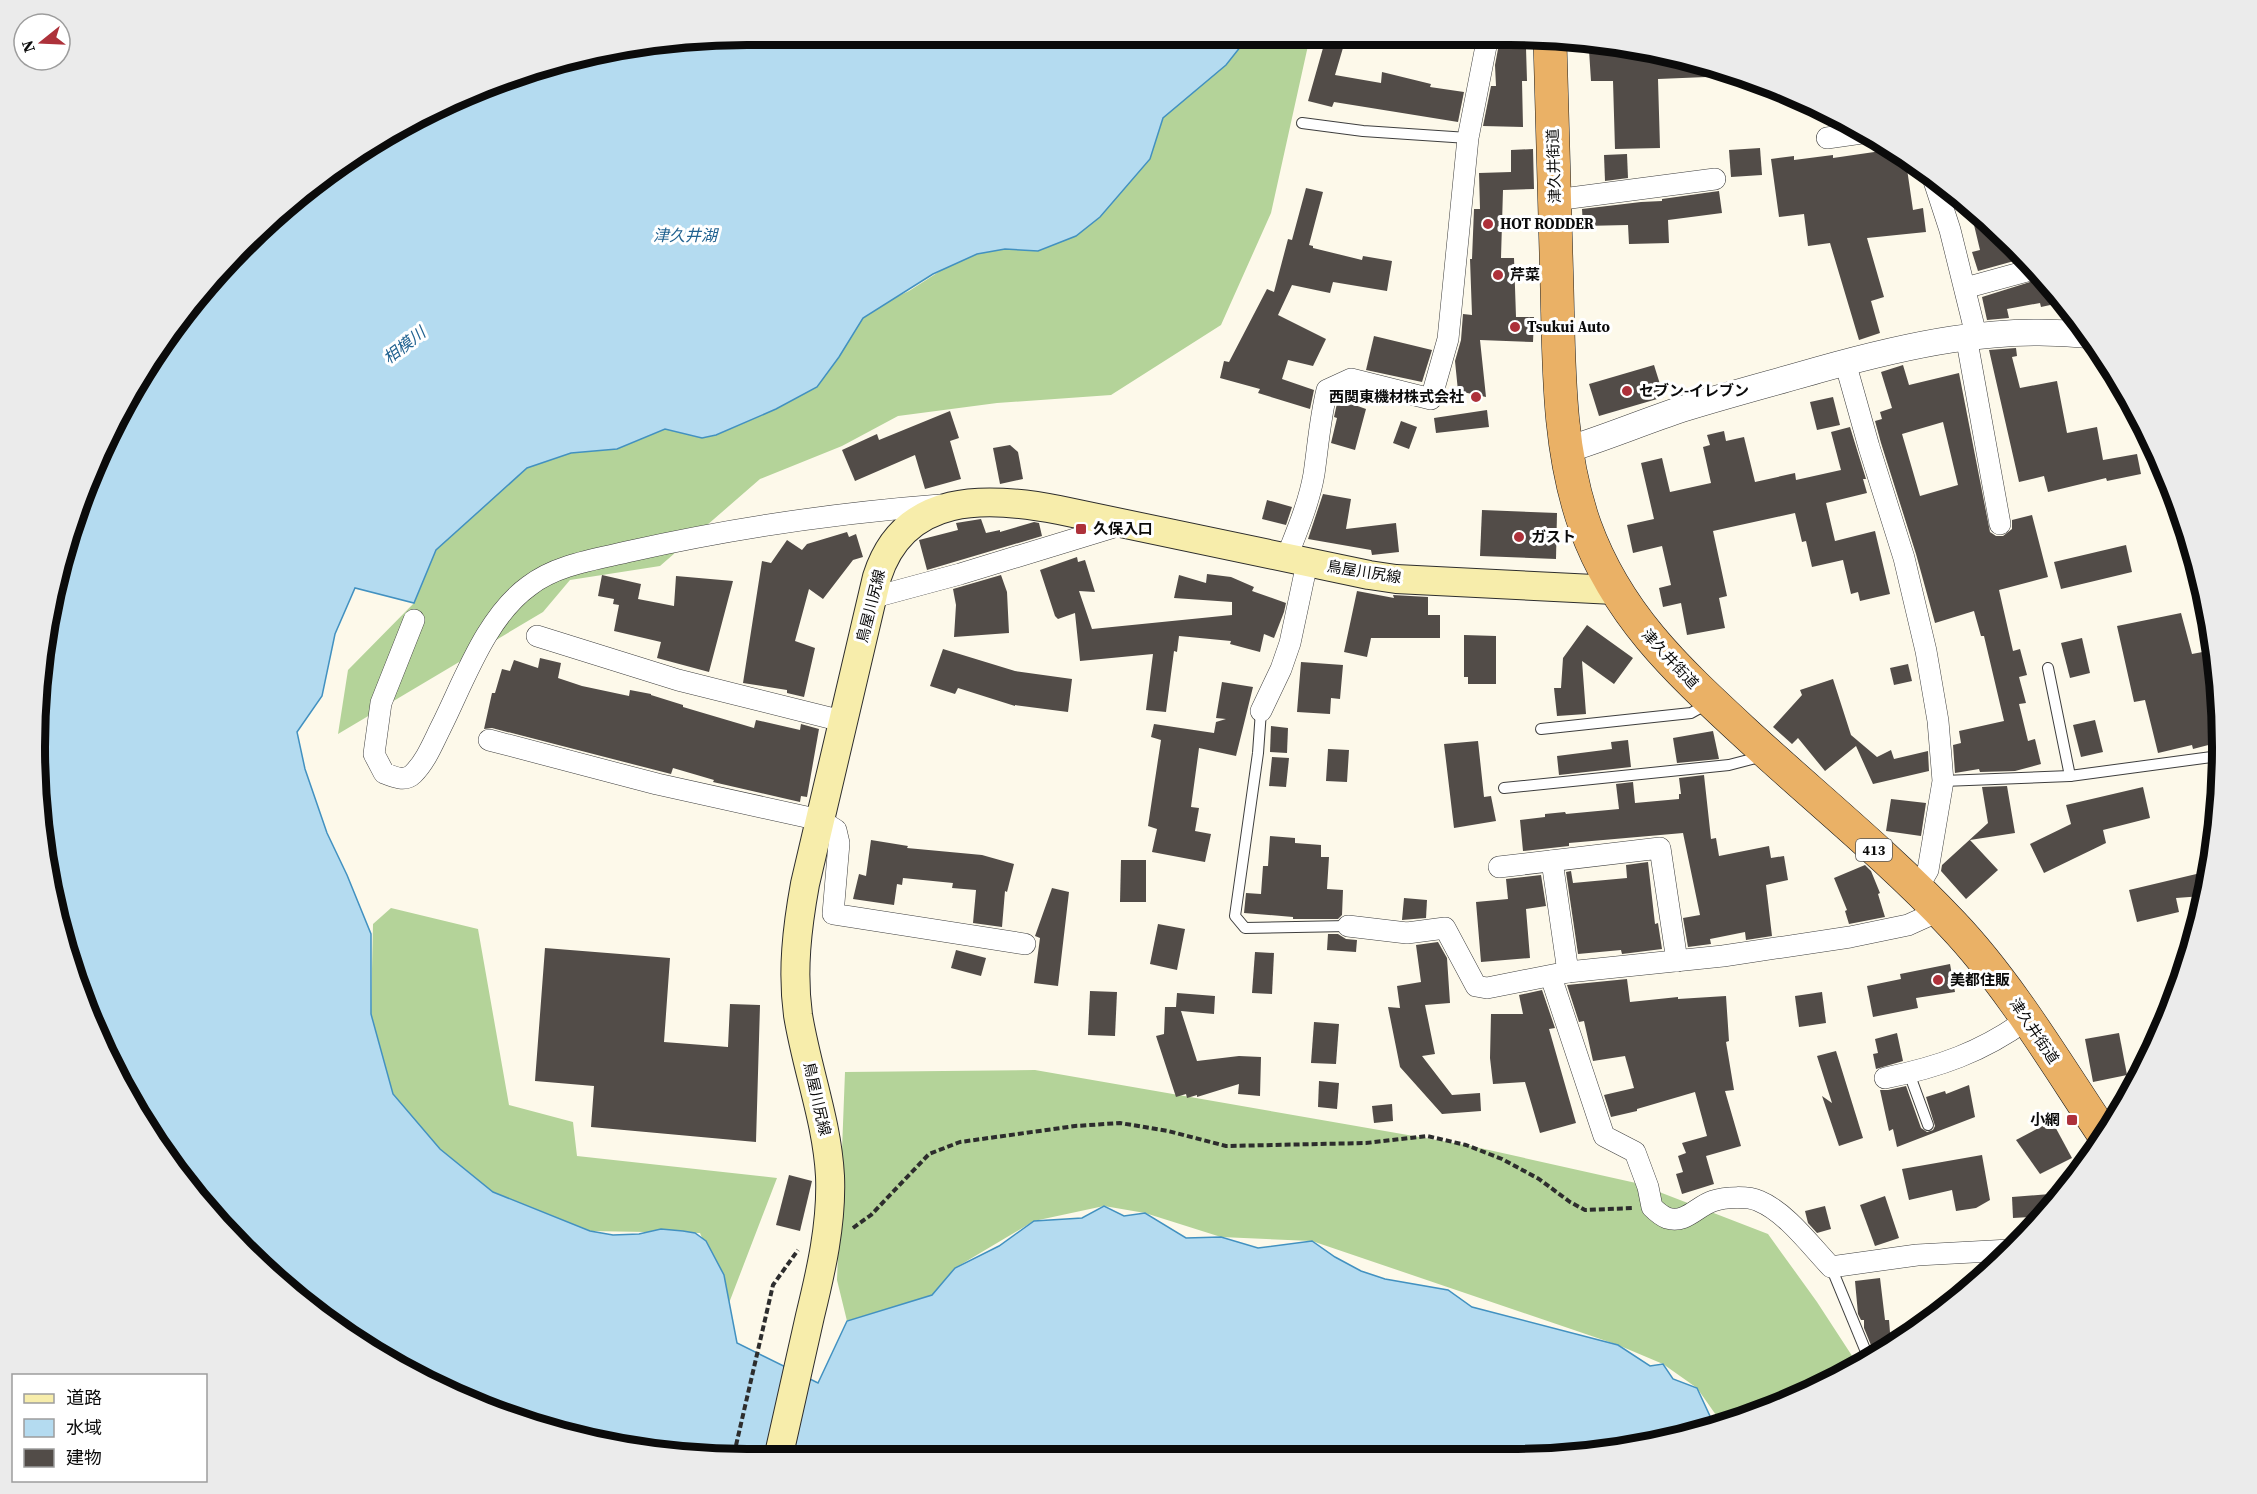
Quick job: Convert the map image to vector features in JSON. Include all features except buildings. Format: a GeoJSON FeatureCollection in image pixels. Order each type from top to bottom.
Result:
{"type":"FeatureCollection","features":[{"type":"Feature","properties":{"kind":"highway","name":"津久井街道"},"geometry":{"type":"LineString","coordinates":[[1550,47],[1561,389],[1566,450],[1577,502],[1595,551],[1614,590],[1659,650],[1712,702],[1928,900],[1987,965],[2099,1129]]}},
{"type":"Feature","properties":{"kind":"main road","name":"鳥屋川尻線"},"geometry":{"type":"LineString","coordinates":[[780,1449],[818,1284],[831,1190],[826,1139],[798,1015],[795,963],[800,909],[872,598],[884,559],[898,537],[926,516],[942,508],[986,501],[1020,503],[1297,561],[1396,579],[1614,590]]}},
{"type":"Feature","properties":{"kind":"street"},"geometry":{"type":"LineString","coordinates":[[1261,711],[1281,669],[1290,643],[1297,561],[1314,474],[1320,419],[1327,390],[1350,380],[1431,399],[1448,339],[1468,138],[1486,45]]}},
{"type":"Feature","properties":{"kind":"street"},"geometry":{"type":"LineString","coordinates":[[1827,138],[1852,134]]}},
{"type":"Feature","properties":{"kind":"street"},"geometry":{"type":"LineString","coordinates":[[1555,200],[1715,179]]}},
{"type":"Feature","properties":{"kind":"street"},"geometry":{"type":"LineString","coordinates":[[1937,190],[1965,288],[2000,524]]}},
{"type":"Feature","properties":{"kind":"street"},"geometry":{"type":"LineString","coordinates":[[1965,288],[2026,271]]}},
{"type":"Feature","properties":{"kind":"street"},"geometry":{"type":"LineString","coordinates":[[1566,450],[1685,408],[1845,362],[1923,344],[1971,335],[2044,331],[2077,334]]}},
{"type":"Feature","properties":{"kind":"street"},"geometry":{"type":"LineString","coordinates":[[1348,926],[1407,933],[1445,928],[1476,986],[1487,988],[1559,974],[1723,956],[1850,937],[1908,925],[1928,900],[1928,870],[1943,781],[1938,721],[1926,651],[1904,558],[1845,362]]}},
{"type":"Feature","properties":{"kind":"street"},"geometry":{"type":"LineString","coordinates":[[414,620],[381,703],[374,754],[384,773],[398,779],[412,776],[427,756],[490,627],[528,586],[548,574],[597,559],[687,539],[880,510],[962,503]]}},
{"type":"Feature","properties":{"kind":"street"},"geometry":{"type":"LineString","coordinates":[[872,598],[1124,524]]}},
{"type":"Feature","properties":{"kind":"street"},"geometry":{"type":"LineString","coordinates":[[537,636],[678,680],[842,721]]}},
{"type":"Feature","properties":{"kind":"street"},"geometry":{"type":"LineString","coordinates":[[489,740],[657,784],[820,820],[836,830],[839,843],[832,914],[1025,944]]}},
{"type":"Feature","properties":{"kind":"street"},"geometry":{"type":"LineString","coordinates":[[1499,867],[1660,848],[1677,961]]}},
{"type":"Feature","properties":{"kind":"street"},"geometry":{"type":"LineString","coordinates":[[1552,861],[1559,974],[1604,1136],[1635,1152],[1648,1187],[1652,1207],[1666,1218],[1679,1219],[1695,1213],[1712,1201],[1729,1198],[1758,1200],[1780,1214],[1831,1267],[1917,1255],[1998,1251]]}},
{"type":"Feature","properties":{"kind":"street"},"geometry":{"type":"LineString","coordinates":[[1885,1078],[1971,1054],[2001,1038],[2026,1020]]}},
{"type":"Feature","properties":{"kind":"lane"},"geometry":{"type":"LineString","coordinates":[[1302,123],[1468,138]]}},
{"type":"Feature","properties":{"kind":"lane"},"geometry":{"type":"LineString","coordinates":[[2048,668],[2070,776]]}},
{"type":"Feature","properties":{"kind":"lane"},"geometry":{"type":"LineString","coordinates":[[1541,729],[1691,713],[1712,702]]}},
{"type":"Feature","properties":{"kind":"lane"},"geometry":{"type":"LineString","coordinates":[[1261,711],[1258,753],[1235,916],[1245,928],[1348,926]]}},
{"type":"Feature","properties":{"kind":"lane"},"geometry":{"type":"LineString","coordinates":[[1504,788],[1729,765],[1752,759],[1765,751]]}},
{"type":"Feature","properties":{"kind":"lane"},"geometry":{"type":"LineString","coordinates":[[1943,781],[2070,776],[2212,757]]}},
{"type":"Feature","properties":{"kind":"lane"},"geometry":{"type":"LineString","coordinates":[[1909,1073],[1928,1125]]}},
{"type":"Feature","properties":{"kind":"lane"},"geometry":{"type":"LineString","coordinates":[[1831,1267],[1866,1352]]}},
{"type":"Feature","properties":{"kind":"path"},"geometry":{"type":"LineString","coordinates":[[735,1448],[773,1285],[816,1225],[827,1224],[848,1232],[871,1215],[929,1154],[960,1142],[1075,1126],[1120,1123],[1168,1131],[1226,1146],[1366,1143],[1427,1136],[1466,1145],[1502,1159],[1539,1179],[1585,1210],[1652,1207]]}},
{"type":"Feature","properties":{"kind":"green space"},"geometry":{"type":"Polygon","coordinates":[[[1232,45],[1308,45],[1271,213],[1221,325],[1111,395],[997,403],[898,416],[842,446],[760,479],[660,566],[570,580],[543,612],[338,734],[348,670],[414,603],[436,550],[527,468],[571,453],[617,449],[665,429],[702,438],[716,435],[776,409],[862,313],[909,291],[976,248],[1162,112],[1232,45]]]}},
{"type":"Feature","properties":{"kind":"green space"},"geometry":{"type":"Polygon","coordinates":[[[391,908],[478,929],[509,1105],[573,1122],[577,1156],[777,1178],[729,1303],[700,1233],[590,1231],[493,1192],[440,1149],[393,1094],[371,1014],[373,924],[391,908]]]}},
{"type":"Feature","properties":{"kind":"green space"},"geometry":{"type":"Polygon","coordinates":[[[1035,1070],[1471,1146],[1636,1183],[1768,1234],[1854,1359],[1779,1396],[1718,1417],[1697,1388],[1663,1364],[1618,1345],[1312,1241],[1221,1237],[1145,1213],[1104,1206],[1034,1221],[955,1268],[932,1295],[847,1321],[837,1280],[845,1072],[1035,1070]]]}},
{"type":"Feature","properties":{"kind":"water","name":"津久井湖"},"geometry":{"type":"Polygon","coordinates":[[[747,45],[1242,45],[1226,65],[1163,118],[1150,159],[1100,217],[1076,236],[1038,251],[1005,249],[977,254],[933,274],[863,318],[817,387],[776,409],[716,435],[702,438],[665,429],[617,449],[571,453],[527,468],[436,550],[414,603],[355,588],[335,634],[322,696],[297,732],[305,769],[327,833],[371,934],[371,1014],[393,1094],[440,1149],[493,1192],[590,1231],[613,1235],[639,1234],[661,1229],[695,1233],[706,1241],[724,1275],[737,1343],[818,1383],[847,1321],[932,1295],[955,1268],[999,1246],[1034,1221],[1082,1218],[1104,1206],[1124,1216],[1145,1213],[1186,1238],[1221,1237],[1258,1248],[1312,1241],[1361,1271],[1385,1279],[1448,1290],[1472,1307],[1618,1345],[1650,1366],[1663,1364],[1673,1379],[1697,1388],[1713,1419],[1647,1436],[1602,1443],[1510,1449],[747,1449],[701,1447],[610,1436],[521,1412],[437,1377],[357,1331],[284,1275],[251,1243],[219,1210],[163,1137],[139,1098],[98,1016],[82,973],[58,884],[51,839],[45,747],[51,655],[58,610],[82,521],[98,478],[139,396],[163,357],[219,284],[251,251],[284,219],[357,163],[396,139],[478,98],[565,69],[610,58],[655,51],[747,45]]]}},
{"type":"Feature","properties":{"kind":"place","name":"HOT RODDER"},"geometry":{"type":"Point","coordinates":[1488,224]}},
{"type":"Feature","properties":{"kind":"place","name":"芹菜"},"geometry":{"type":"Point","coordinates":[1498,275]}},
{"type":"Feature","properties":{"kind":"place","name":"Tsukui Auto"},"geometry":{"type":"Point","coordinates":[1515,327]}},
{"type":"Feature","properties":{"kind":"place","name":"セブン-イレブン"},"geometry":{"type":"Point","coordinates":[1627,391]}},
{"type":"Feature","properties":{"kind":"place","name":"西関東機材株式会社"},"geometry":{"type":"Point","coordinates":[1476,397]}},
{"type":"Feature","properties":{"kind":"place","name":"久保入口"},"geometry":{"type":"Point","coordinates":[1081,529]}},
{"type":"Feature","properties":{"kind":"place","name":"ガスト"},"geometry":{"type":"Point","coordinates":[1519,537]}},
{"type":"Feature","properties":{"kind":"place","name":"美都住販"},"geometry":{"type":"Point","coordinates":[1938,980]}},
{"type":"Feature","properties":{"kind":"place","name":"小網"},"geometry":{"type":"Point","coordinates":[2072,1120]}},
{"type":"Feature","properties":{"kind":"water label","name":"相模川"},"geometry":{"type":"Point","coordinates":[404,345]}}]}
